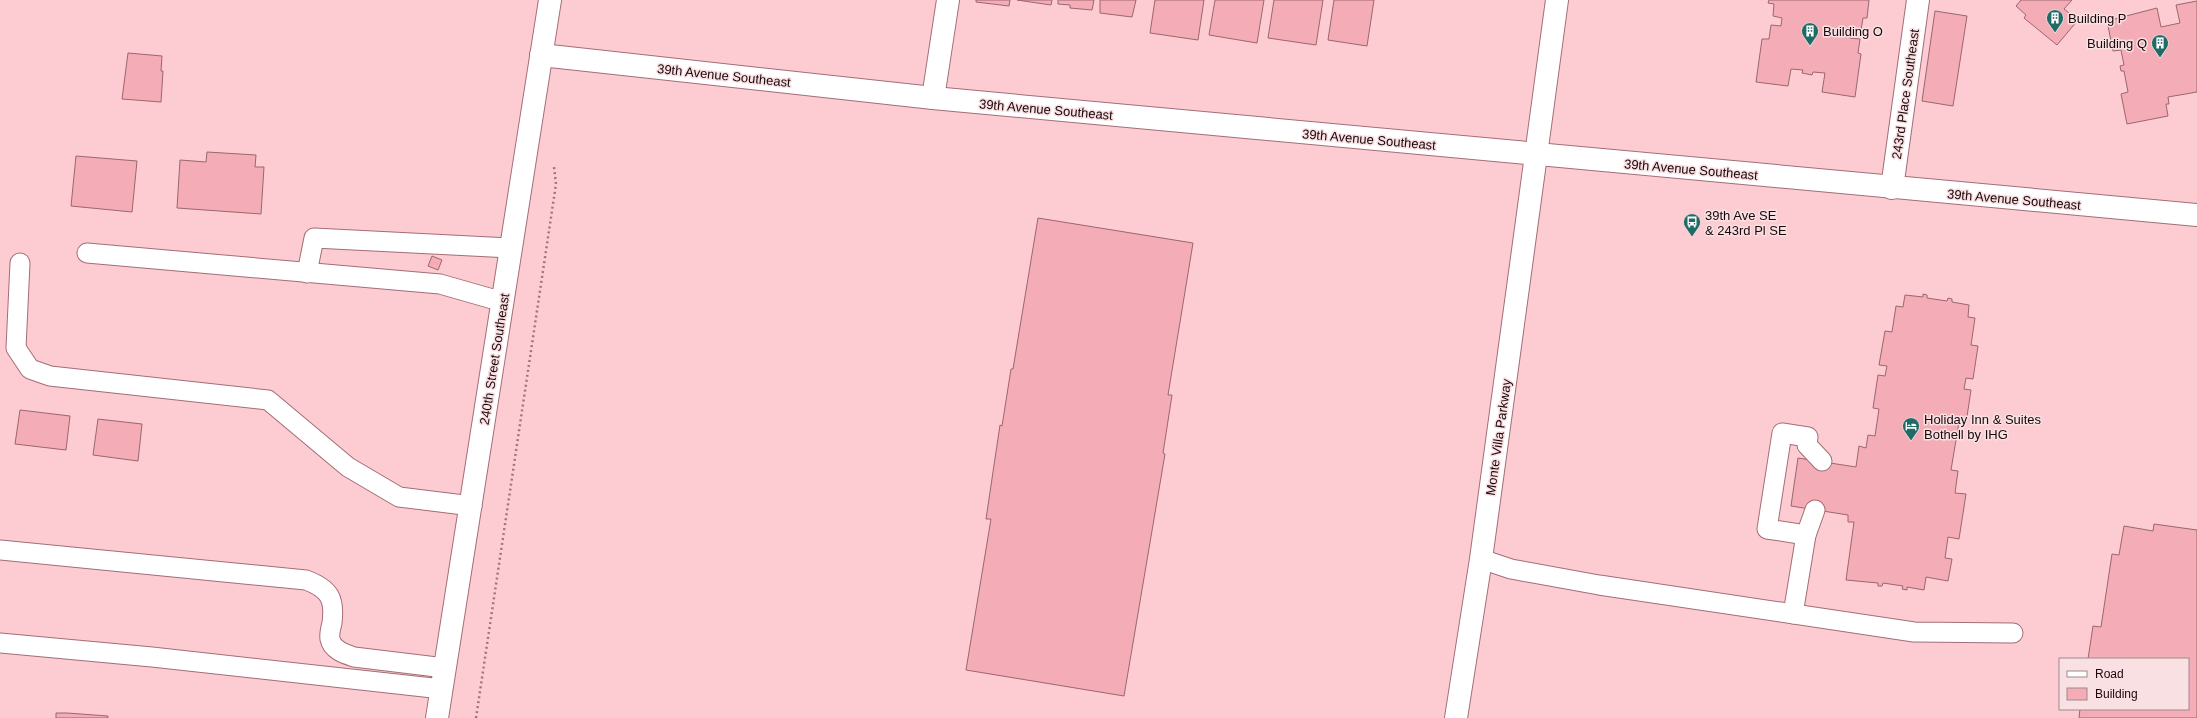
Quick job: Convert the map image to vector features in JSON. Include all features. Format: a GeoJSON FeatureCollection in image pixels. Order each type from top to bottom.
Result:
{"type":"FeatureCollection","features":[{"type":"Feature","properties":{"kind":"street","name":"240th Street Southeast"},"geometry":{"type":"LineString","coordinates":[[437,718],[472,506],[550,0]]}},
{"type":"Feature","properties":{"kind":"street"},"geometry":{"type":"LineString","coordinates":[[933,98],[948,0]]}},
{"type":"Feature","properties":{"kind":"street","name":"Monte Villa Parkway"},"geometry":{"type":"LineString","coordinates":[[1456,718],[1481,558],[1557,0]]}},
{"type":"Feature","properties":{"kind":"street","name":"243rd Place Southeast"},"geometry":{"type":"LineString","coordinates":[[1892,188],[1918,0]]}},
{"type":"Feature","properties":{"kind":"street","name":"39th Avenue Southeast"},"geometry":{"type":"LineString","coordinates":[[541,55],[933,98],[1892,188],[2197,215]]}},
{"type":"Feature","properties":{"kind":"lane"},"geometry":{"type":"LineString","coordinates":[[307,273],[314,238],[511,248]]}},
{"type":"Feature","properties":{"kind":"lane"},"geometry":{"type":"LineString","coordinates":[[87,252],[440,284],[503,302]]}},
{"type":"Feature","properties":{"kind":"lane"},"geometry":{"type":"LineString","coordinates":[[20,263],[16,348],[30,368],[50,376],[268,400],[348,467],[399,496],[472,506]]}},
{"type":"Feature","properties":{"kind":"lane"},"geometry":{"type":"LineString","coordinates":[[1806,535],[1767,529],[1782,433],[1808,437],[1807,446],[1822,462]]}},
{"type":"Feature","properties":{"kind":"lane"},"geometry":{"type":"LineString","coordinates":[[1793,614],[1806,535],[1815,510]]}},
{"type":"Feature","properties":{"kind":"lane"},"geometry":{"type":"LineString","coordinates":[[0,550],[306,580],[319,585],[329,594],[334,608],[330,639],[335,647],[343,653],[354,657],[446,668]]}},
{"type":"Feature","properties":{"kind":"lane"},"geometry":{"type":"LineString","coordinates":[[1481,558],[1511,569],[1914,632],[2013,633]]}},
{"type":"Feature","properties":{"kind":"lane"},"geometry":{"type":"LineString","coordinates":[[0,643],[152,657],[442,689]]}},
{"type":"Feature","properties":{"kind":"path"},"geometry":{"type":"LineString","coordinates":[[476,718],[556,184],[553,162]]}},
{"type":"Feature","properties":{"kind":"building"},"geometry":{"type":"Polygon","coordinates":[[[976,0],[1010,0],[1009,6],[976,2],[976,0]]]}},
{"type":"Feature","properties":{"kind":"building"},"geometry":{"type":"Polygon","coordinates":[[[1017,0],[1052,0],[1051,5],[1017,0]]]}},
{"type":"Feature","properties":{"kind":"building"},"geometry":{"type":"Polygon","coordinates":[[[1058,0],[1094,0],[1092,10],[1070,8],[1070,5],[1058,4],[1058,0]]]}},
{"type":"Feature","properties":{"kind":"building"},"geometry":{"type":"Polygon","coordinates":[[[1100,0],[1136,0],[1132,17],[1100,13],[1100,0]]]}},
{"type":"Feature","properties":{"kind":"building"},"geometry":{"type":"Polygon","coordinates":[[[1155,0],[1204,0],[1198,40],[1150,33],[1155,0]]]}},
{"type":"Feature","properties":{"kind":"building"},"geometry":{"type":"Polygon","coordinates":[[[1215,0],[1264,0],[1257,43],[1209,35],[1215,0]]]}},
{"type":"Feature","properties":{"kind":"building"},"geometry":{"type":"Polygon","coordinates":[[[1274,0],[1323,0],[1316,45],[1268,38],[1274,0]]]}},
{"type":"Feature","properties":{"kind":"building"},"geometry":{"type":"Polygon","coordinates":[[[1334,0],[1374,0],[1367,46],[1328,40],[1334,0]]]}},
{"type":"Feature","properties":{"kind":"building","name":"Building O"},"geometry":{"type":"Polygon","coordinates":[[[1769,0],[1869,0],[1867,18],[1863,18],[1861,30],[1851,29],[1850,38],[1860,39],[1858,53],[1861,54],[1855,97],[1822,92],[1825,73],[1813,72],[1812,75],[1802,73],[1803,70],[1791,69],[1788,86],[1756,82],[1762,39],[1769,39],[1771,25],[1781,26],[1782,18],[1773,16],[1774,4],[1768,3],[1769,0]]]}},
{"type":"Feature","properties":{"kind":"building","name":"Building P"},"geometry":{"type":"Polygon","coordinates":[[[2021,0],[2072,0],[2064,9],[2078,20],[2057,45],[2024,18],[2026,15],[2016,6],[2021,0]]]}},
{"type":"Feature","properties":{"kind":"building","name":"Building Q"},"geometry":{"type":"Polygon","coordinates":[[[2197,1],[2197,92],[2168,97],[2169,104],[2166,104],[2168,116],[2127,124],[2121,94],[2128,92],[2124,71],[2121,71],[2120,66],[2124,65],[2121,50],[2113,51],[2107,21],[2157,8],[2161,27],[2180,23],[2176,5],[2197,1]]]}},
{"type":"Feature","properties":{"kind":"building"},"geometry":{"type":"Polygon","coordinates":[[[1935,11],[1967,16],[1953,106],[1922,101],[1935,11]]]}},
{"type":"Feature","properties":{"kind":"building"},"geometry":{"type":"Polygon","coordinates":[[[128,53],[162,56],[161,71],[163,71],[161,102],[122,99],[128,53]]]}},
{"type":"Feature","properties":{"kind":"building"},"geometry":{"type":"Polygon","coordinates":[[[207,152],[256,155],[255,167],[264,167],[261,214],[177,208],[180,160],[206,162],[207,152]]]}},
{"type":"Feature","properties":{"kind":"building"},"geometry":{"type":"Polygon","coordinates":[[[76,156],[137,161],[132,212],[71,206],[76,156]]]}},
{"type":"Feature","properties":{"kind":"building"},"geometry":{"type":"Polygon","coordinates":[[[1038,218],[1193,243],[1168,395],[1172,395],[1163,453],[1165,454],[1124,696],[966,670],[991,519],[986,519],[1000,425],[1002,426],[1011,369],[1013,369],[1038,218]]]}},
{"type":"Feature","properties":{"kind":"building"},"geometry":{"type":"Polygon","coordinates":[[[432,256],[442,260],[438,270],[428,266],[432,256]]]}},
{"type":"Feature","properties":{"kind":"building","name":"Holiday Inn & Suites Bothell by IHG"},"geometry":{"type":"Polygon","coordinates":[[[1923,294],[1927,295],[1927,298],[1947,301],[1948,298],[1952,299],[1952,302],[1969,305],[1968,317],[1975,318],[1971,345],[1978,346],[1973,379],[1966,378],[1964,389],[1971,390],[1966,423],[1959,422],[1951,470],[1958,471],[1955,493],[1966,494],[1959,539],[1948,537],[1945,558],[1952,559],[1948,581],[1926,577],[1924,590],[1907,587],[1907,590],[1902,589],[1903,586],[1883,583],[1882,586],[1878,586],[1878,583],[1846,580],[1854,522],[1848,522],[1848,515],[1791,506],[1798,458],[1856,467],[1859,446],[1866,448],[1868,435],[1875,436],[1879,409],[1873,408],[1878,375],[1885,376],[1887,366],[1879,365],[1885,331],[1892,332],[1896,306],[1903,307],[1905,295],[1923,297],[1923,294]]]}},
{"type":"Feature","properties":{"kind":"building"},"geometry":{"type":"Polygon","coordinates":[[[20,410],[70,416],[66,450],[15,444],[20,410]]]}},
{"type":"Feature","properties":{"kind":"building"},"geometry":{"type":"Polygon","coordinates":[[[98,419],[142,424],[138,461],[93,455],[98,419]]]}},
{"type":"Feature","properties":{"kind":"building"},"geometry":{"type":"Polygon","coordinates":[[[2154,524],[2197,530],[2197,718],[2079,718],[2080,710],[2189,710],[2189,658],[2088,658],[2093,626],[2101,627],[2112,554],[2119,555],[2124,526],[2153,531],[2154,524]]]}},
{"type":"Feature","properties":{"kind":"building"},"geometry":{"type":"Polygon","coordinates":[[[56,713],[108,716],[108,718],[56,718],[56,713]]]}},
{"type":"Feature","properties":{"kind":"place","name":"Building P"},"geometry":{"type":"Point","coordinates":[2055,33]}},
{"type":"Feature","properties":{"kind":"place","name":"Building O"},"geometry":{"type":"Point","coordinates":[1810,46]}},
{"type":"Feature","properties":{"kind":"place","name":"Building Q"},"geometry":{"type":"Point","coordinates":[2160,58]}},
{"type":"Feature","properties":{"kind":"place","name":"39th Ave SE & 243rd Pl SE"},"geometry":{"type":"Point","coordinates":[1692,237]}},
{"type":"Feature","properties":{"kind":"place","name":"Holiday Inn & Suites Bothell by IHG"},"geometry":{"type":"Point","coordinates":[1911,441]}}]}
